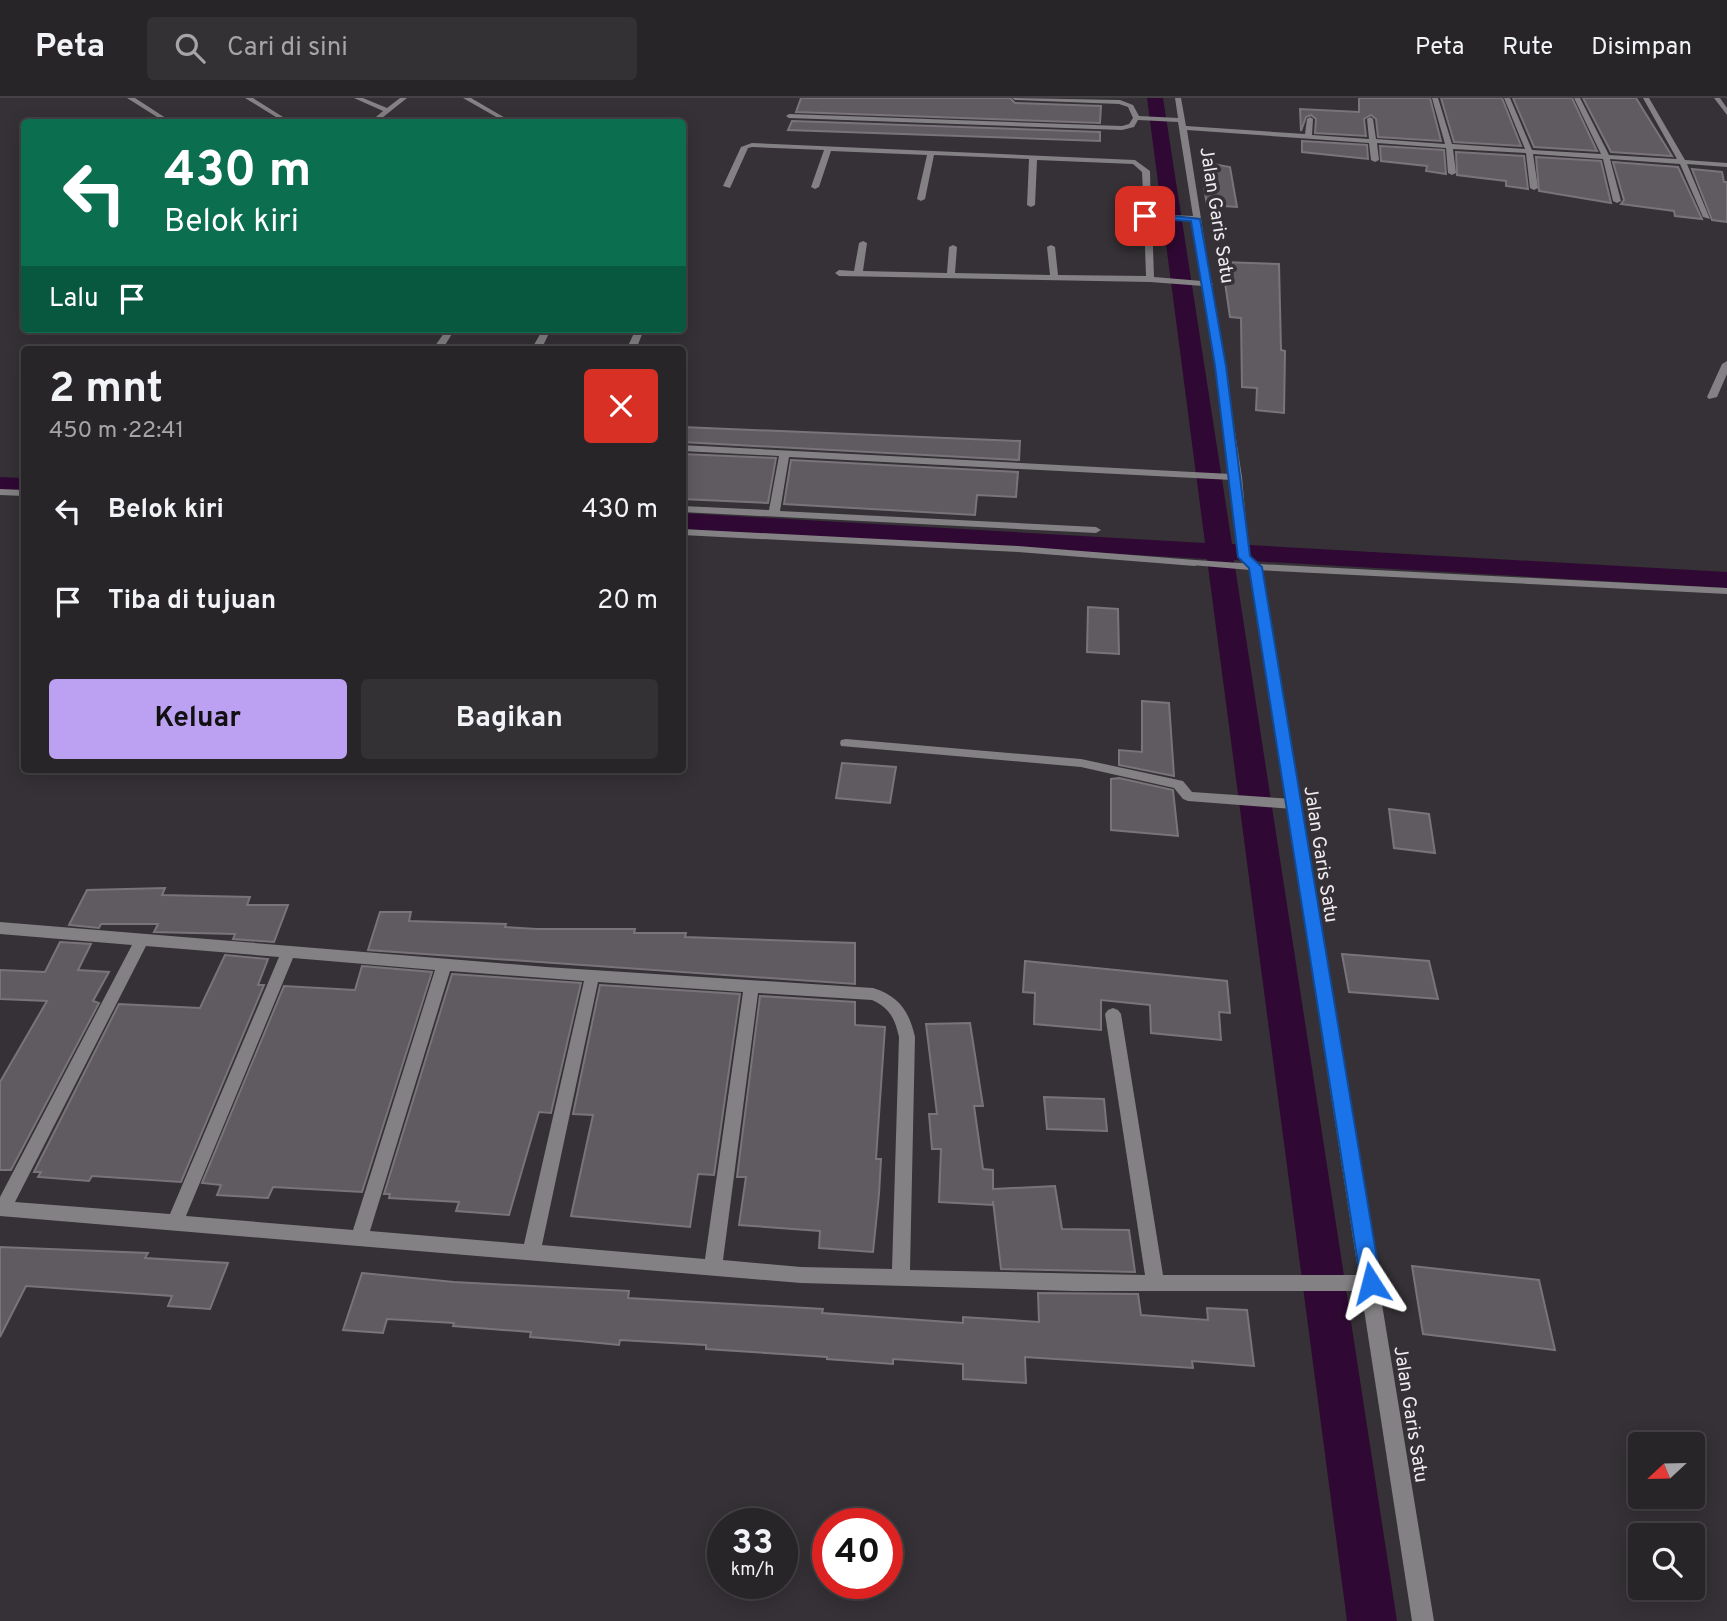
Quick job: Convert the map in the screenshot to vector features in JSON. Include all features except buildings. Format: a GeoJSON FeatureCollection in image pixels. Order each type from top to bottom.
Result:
{"type":"FeatureCollection","features":[{"type":"Feature","properties":{"kind":"street"},"geometry":{"type":"LineString","coordinates":[[130,98],[164,119]]}},
{"type":"Feature","properties":{"kind":"street"},"geometry":{"type":"LineString","coordinates":[[248,98],[283,119]]}},
{"type":"Feature","properties":{"kind":"street"},"geometry":{"type":"LineString","coordinates":[[356,98],[387,110]]}},
{"type":"Feature","properties":{"kind":"street"},"geometry":{"type":"LineString","coordinates":[[376,119],[404,98]]}},
{"type":"Feature","properties":{"kind":"street"},"geometry":{"type":"LineString","coordinates":[[466,98],[504,119]]}},
{"type":"Feature","properties":{"kind":"street"},"geometry":{"type":"LineString","coordinates":[[789,116],[1122,128],[1132,126],[1136,118],[1131,106],[1120,102],[1015,98]]}},
{"type":"Feature","properties":{"kind":"street","name":"Jalan Garis Satu"},"geometry":{"type":"LineString","coordinates":[[1178,98],[1191,218],[1209,284],[1237,477],[1246,564],[1293,804],[1423,1621]]}},
{"type":"Feature","properties":{"kind":"street"},"geometry":{"type":"LineString","coordinates":[[1435,98],[1449,145],[1452,173]]}},
{"type":"Feature","properties":{"kind":"street"},"geometry":{"type":"LineString","coordinates":[[1507,98],[1529,151],[1534,188]]}},
{"type":"Feature","properties":{"kind":"street"},"geometry":{"type":"LineString","coordinates":[[1577,98],[1606,157],[1617,201]]}},
{"type":"Feature","properties":{"kind":"street"},"geometry":{"type":"LineString","coordinates":[[1646,98],[1682,162],[1707,217]]}},
{"type":"Feature","properties":{"kind":"street"},"geometry":{"type":"LineString","coordinates":[[1717,98],[1727,113]]}},
{"type":"Feature","properties":{"kind":"street"},"geometry":{"type":"LineString","coordinates":[[477,104],[492,99]]}},
{"type":"Feature","properties":{"kind":"street"},"geometry":{"type":"LineString","coordinates":[[1136,118],[1297,139],[1308,136],[1727,165]]}},
{"type":"Feature","properties":{"kind":"street"},"geometry":{"type":"LineString","coordinates":[[1308,136],[1310,119]]}},
{"type":"Feature","properties":{"kind":"street"},"geometry":{"type":"LineString","coordinates":[[1370,119],[1375,160]]}},
{"type":"Feature","properties":{"kind":"street"},"geometry":{"type":"LineString","coordinates":[[727,186],[747,146],[1140,164],[1146,171],[1145,216],[1150,279]]}},
{"type":"Feature","properties":{"kind":"street"},"geometry":{"type":"LineString","coordinates":[[814,187],[828,148]]}},
{"type":"Feature","properties":{"kind":"street"},"geometry":{"type":"LineString","coordinates":[[921,199],[932,153]]}},
{"type":"Feature","properties":{"kind":"street"},"geometry":{"type":"LineString","coordinates":[[1031,205],[1033,157]]}},
{"type":"Feature","properties":{"kind":"street"},"geometry":{"type":"LineString","coordinates":[[1145,216],[1191,218]]}},
{"type":"Feature","properties":{"kind":"street"},"geometry":{"type":"LineString","coordinates":[[859,274],[863,243]]}},
{"type":"Feature","properties":{"kind":"street"},"geometry":{"type":"LineString","coordinates":[[951,275],[953,247]]}},
{"type":"Feature","properties":{"kind":"street"},"geometry":{"type":"LineString","coordinates":[[1051,247],[1054,278]]}},
{"type":"Feature","properties":{"kind":"street"},"geometry":{"type":"LineString","coordinates":[[839,273],[1150,279],[1209,284]]}},
{"type":"Feature","properties":{"kind":"street"},"geometry":{"type":"LineString","coordinates":[[1712,397],[1727,364]]}},
{"type":"Feature","properties":{"kind":"street"},"geometry":{"type":"LineString","coordinates":[[686,448],[1237,477]]}},
{"type":"Feature","properties":{"kind":"street"},"geometry":{"type":"LineString","coordinates":[[774,514],[784,454]]}},
{"type":"Feature","properties":{"kind":"street"},"geometry":{"type":"LineString","coordinates":[[0,492],[21,493]]}},
{"type":"Feature","properties":{"kind":"street"},"geometry":{"type":"LineString","coordinates":[[686,509],[1096,530]]}},
{"type":"Feature","properties":{"kind":"street"},"geometry":{"type":"LineString","coordinates":[[686,532],[1727,591]]}},
{"type":"Feature","properties":{"kind":"street"},"geometry":{"type":"LineString","coordinates":[[846,743],[1081,762],[1178,784],[1188,796],[1293,804]]}},
{"type":"Feature","properties":{"kind":"street"},"geometry":{"type":"LineString","coordinates":[[1,929],[289,950],[444,967],[873,994],[887,998],[902,1016],[907,1037],[901,1276]]}},
{"type":"Feature","properties":{"kind":"street"},"geometry":{"type":"LineString","coordinates":[[142,940],[2,1208],[801,1276],[901,1276],[1074,1283],[1371,1283]]}},
{"type":"Feature","properties":{"kind":"street"},"geometry":{"type":"LineString","coordinates":[[174,1222],[289,950]]}},
{"type":"Feature","properties":{"kind":"street"},"geometry":{"type":"LineString","coordinates":[[359,1237],[444,967]]}},
{"type":"Feature","properties":{"kind":"street"},"geometry":{"type":"LineString","coordinates":[[531,1253],[592,977]]}},
{"type":"Feature","properties":{"kind":"street"},"geometry":{"type":"LineString","coordinates":[[713,1268],[751,987]]}},
{"type":"Feature","properties":{"kind":"street"},"geometry":{"type":"LineString","coordinates":[[1113,1014],[1155,1282]]}},
{"type":"Feature","properties":{"kind":"waterway"},"geometry":{"type":"LineString","coordinates":[[1155,98],[1220,551]]}},
{"type":"Feature","properties":{"kind":"waterway"},"geometry":{"type":"LineString","coordinates":[[0,484],[21,485]]}},
{"type":"Feature","properties":{"kind":"waterway"},"geometry":{"type":"LineString","coordinates":[[686,521],[1220,551]]}},
{"type":"Feature","properties":{"kind":"waterway"},"geometry":{"type":"LineString","coordinates":[[1220,551],[1727,580]]}},
{"type":"Feature","properties":{"kind":"waterway"},"geometry":{"type":"LineString","coordinates":[[1220,551],[1372,1621]]}},
{"type":"Feature","properties":{"kind":"route"},"geometry":{"type":"LineString","coordinates":[[1145,216],[1195,219],[1209,284],[1237,477],[1244,557],[1255,567],[1371,1283]]}}]}
